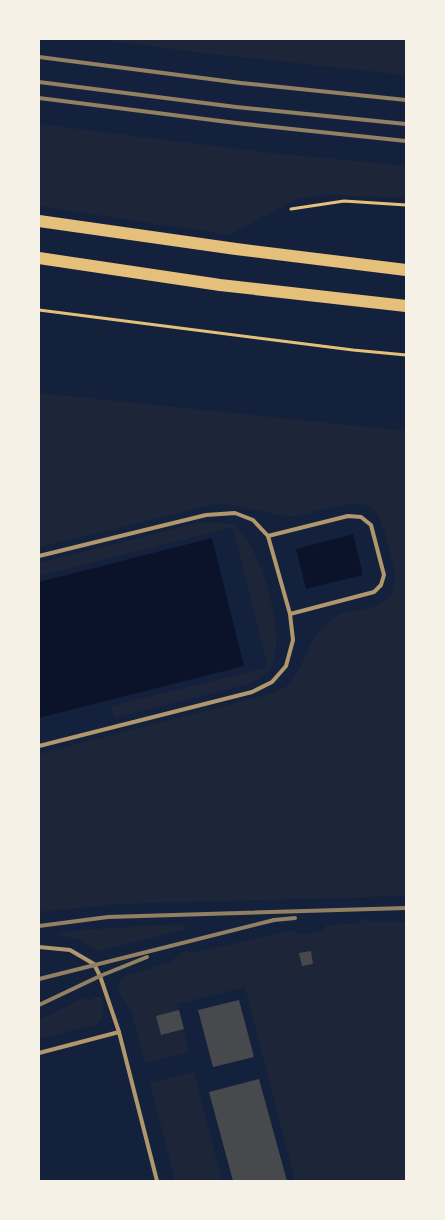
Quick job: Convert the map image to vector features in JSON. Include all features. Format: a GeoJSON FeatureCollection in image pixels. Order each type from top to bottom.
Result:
{"type":"FeatureCollection","features":[{"type":"Feature","properties":{"kind":"main road"},"geometry":{"type":"LineString","coordinates":[[39,220],[236,249],[406,270]]}},
{"type":"Feature","properties":{"kind":"main road"},"geometry":{"type":"LineString","coordinates":[[39,258],[220,285],[406,306]]}},
{"type":"Feature","properties":{"kind":"lane"},"geometry":{"type":"LineString","coordinates":[[39,556],[206,515],[234,513],[253,520],[268,536],[290,614],[293,640],[286,666],[272,682],[252,692],[39,746]]}},
{"type":"Feature","properties":{"kind":"lane"},"geometry":{"type":"LineString","coordinates":[[268,536],[348,516],[361,517],[371,525],[384,575],[381,585],[374,592],[290,614]]}},
{"type":"Feature","properties":{"kind":"lane"},"geometry":{"type":"LineString","coordinates":[[39,947],[70,950],[94,964],[119,1032],[157,1181]]}},
{"type":"Feature","properties":{"kind":"lane"},"geometry":{"type":"LineString","coordinates":[[39,1053],[119,1032]]}},
{"type":"Feature","properties":{"kind":"path"},"geometry":{"type":"LineString","coordinates":[[291,209],[344,201],[406,205]]}},
{"type":"Feature","properties":{"kind":"path"},"geometry":{"type":"LineString","coordinates":[[39,310],[352,350],[406,355]]}},
{"type":"Feature","properties":{"kind":"shaded area"},"geometry":{"type":"Polygon","coordinates":[[[98,39],[406,39],[406,75],[203,53],[98,39]]]}},
{"type":"Feature","properties":{"kind":"shaded area"},"geometry":{"type":"Polygon","coordinates":[[[39,124],[262,152],[406,166],[406,198],[327,195],[297,199],[229,235],[39,206],[39,124]]]}},
{"type":"Feature","properties":{"kind":"shaded area"},"geometry":{"type":"Polygon","coordinates":[[[39,393],[406,431],[406,896],[117,904],[39,912],[39,754],[274,693],[290,683],[314,638],[326,625],[341,614],[382,603],[391,595],[395,578],[387,539],[378,515],[372,508],[353,504],[295,516],[216,504],[39,547],[39,393]]]}},
{"type":"Feature","properties":{"kind":"shaded area"},"geometry":{"type":"Polygon","coordinates":[[[198,523],[234,524],[255,553],[261,568],[272,604],[275,623],[275,656],[270,668],[263,676],[249,684],[114,718],[111,706],[268,667],[233,527],[39,576],[39,563],[198,523]]]}},
{"type":"Feature","properties":{"kind":"shaded area"},"geometry":{"type":"Polygon","coordinates":[[[353,534],[363,575],[306,589],[296,549],[353,534]]]}},
{"type":"Feature","properties":{"kind":"shaded area"},"geometry":{"type":"Polygon","coordinates":[[[212,538],[244,666],[39,718],[39,582],[212,538]]]}},
{"type":"Feature","properties":{"kind":"shaded area"},"geometry":{"type":"Polygon","coordinates":[[[362,919],[367,919],[371,922],[406,922],[406,1181],[295,1181],[245,987],[177,1004],[189,1052],[145,1063],[132,1014],[117,988],[121,986],[119,982],[123,977],[168,963],[183,952],[197,952],[293,930],[301,935],[322,931],[327,925],[359,923],[362,919]]]}},
{"type":"Feature","properties":{"kind":"shaded area"},"geometry":{"type":"Polygon","coordinates":[[[183,924],[184,930],[99,951],[78,939],[54,934],[78,930],[183,924]]]}},
{"type":"Feature","properties":{"kind":"shaded area"},"geometry":{"type":"Polygon","coordinates":[[[101,996],[104,1011],[102,1018],[97,1024],[39,1039],[39,1020],[84,998],[89,1000],[101,996]]]}},
{"type":"Feature","properties":{"kind":"shaded area"},"geometry":{"type":"Polygon","coordinates":[[[194,1072],[222,1181],[175,1181],[150,1083],[194,1072]]]}},
{"type":"Feature","properties":{"kind":"building"},"geometry":{"type":"Polygon","coordinates":[[[311,951],[313,964],[302,966],[299,953],[311,951]]]}},
{"type":"Feature","properties":{"kind":"building"},"geometry":{"type":"Polygon","coordinates":[[[239,1000],[254,1057],[213,1067],[198,1010],[239,1000]]]}},
{"type":"Feature","properties":{"kind":"building"},"geometry":{"type":"Polygon","coordinates":[[[179,1010],[184,1029],[161,1035],[156,1016],[179,1010]]]}},
{"type":"Feature","properties":{"kind":"building"},"geometry":{"type":"Polygon","coordinates":[[[259,1079],[287,1181],[233,1181],[209,1092],[259,1079]]]}},
{"type":"Feature","properties":{"kind":"railway"},"geometry":{"type":"LineString","coordinates":[[39,57],[241,83],[406,100]]}},
{"type":"Feature","properties":{"kind":"railway"},"geometry":{"type":"LineString","coordinates":[[39,82],[236,107],[406,124]]}},
{"type":"Feature","properties":{"kind":"railway"},"geometry":{"type":"LineString","coordinates":[[39,98],[236,123],[406,141]]}},
{"type":"Feature","properties":{"kind":"railway"},"geometry":{"type":"LineString","coordinates":[[39,926],[108,917],[406,908]]}},
{"type":"Feature","properties":{"kind":"railway"},"geometry":{"type":"LineString","coordinates":[[39,979],[274,920],[295,918]]}},
{"type":"Feature","properties":{"kind":"railway"},"geometry":{"type":"LineString","coordinates":[[39,1005],[100,976],[147,957]]}}]}
